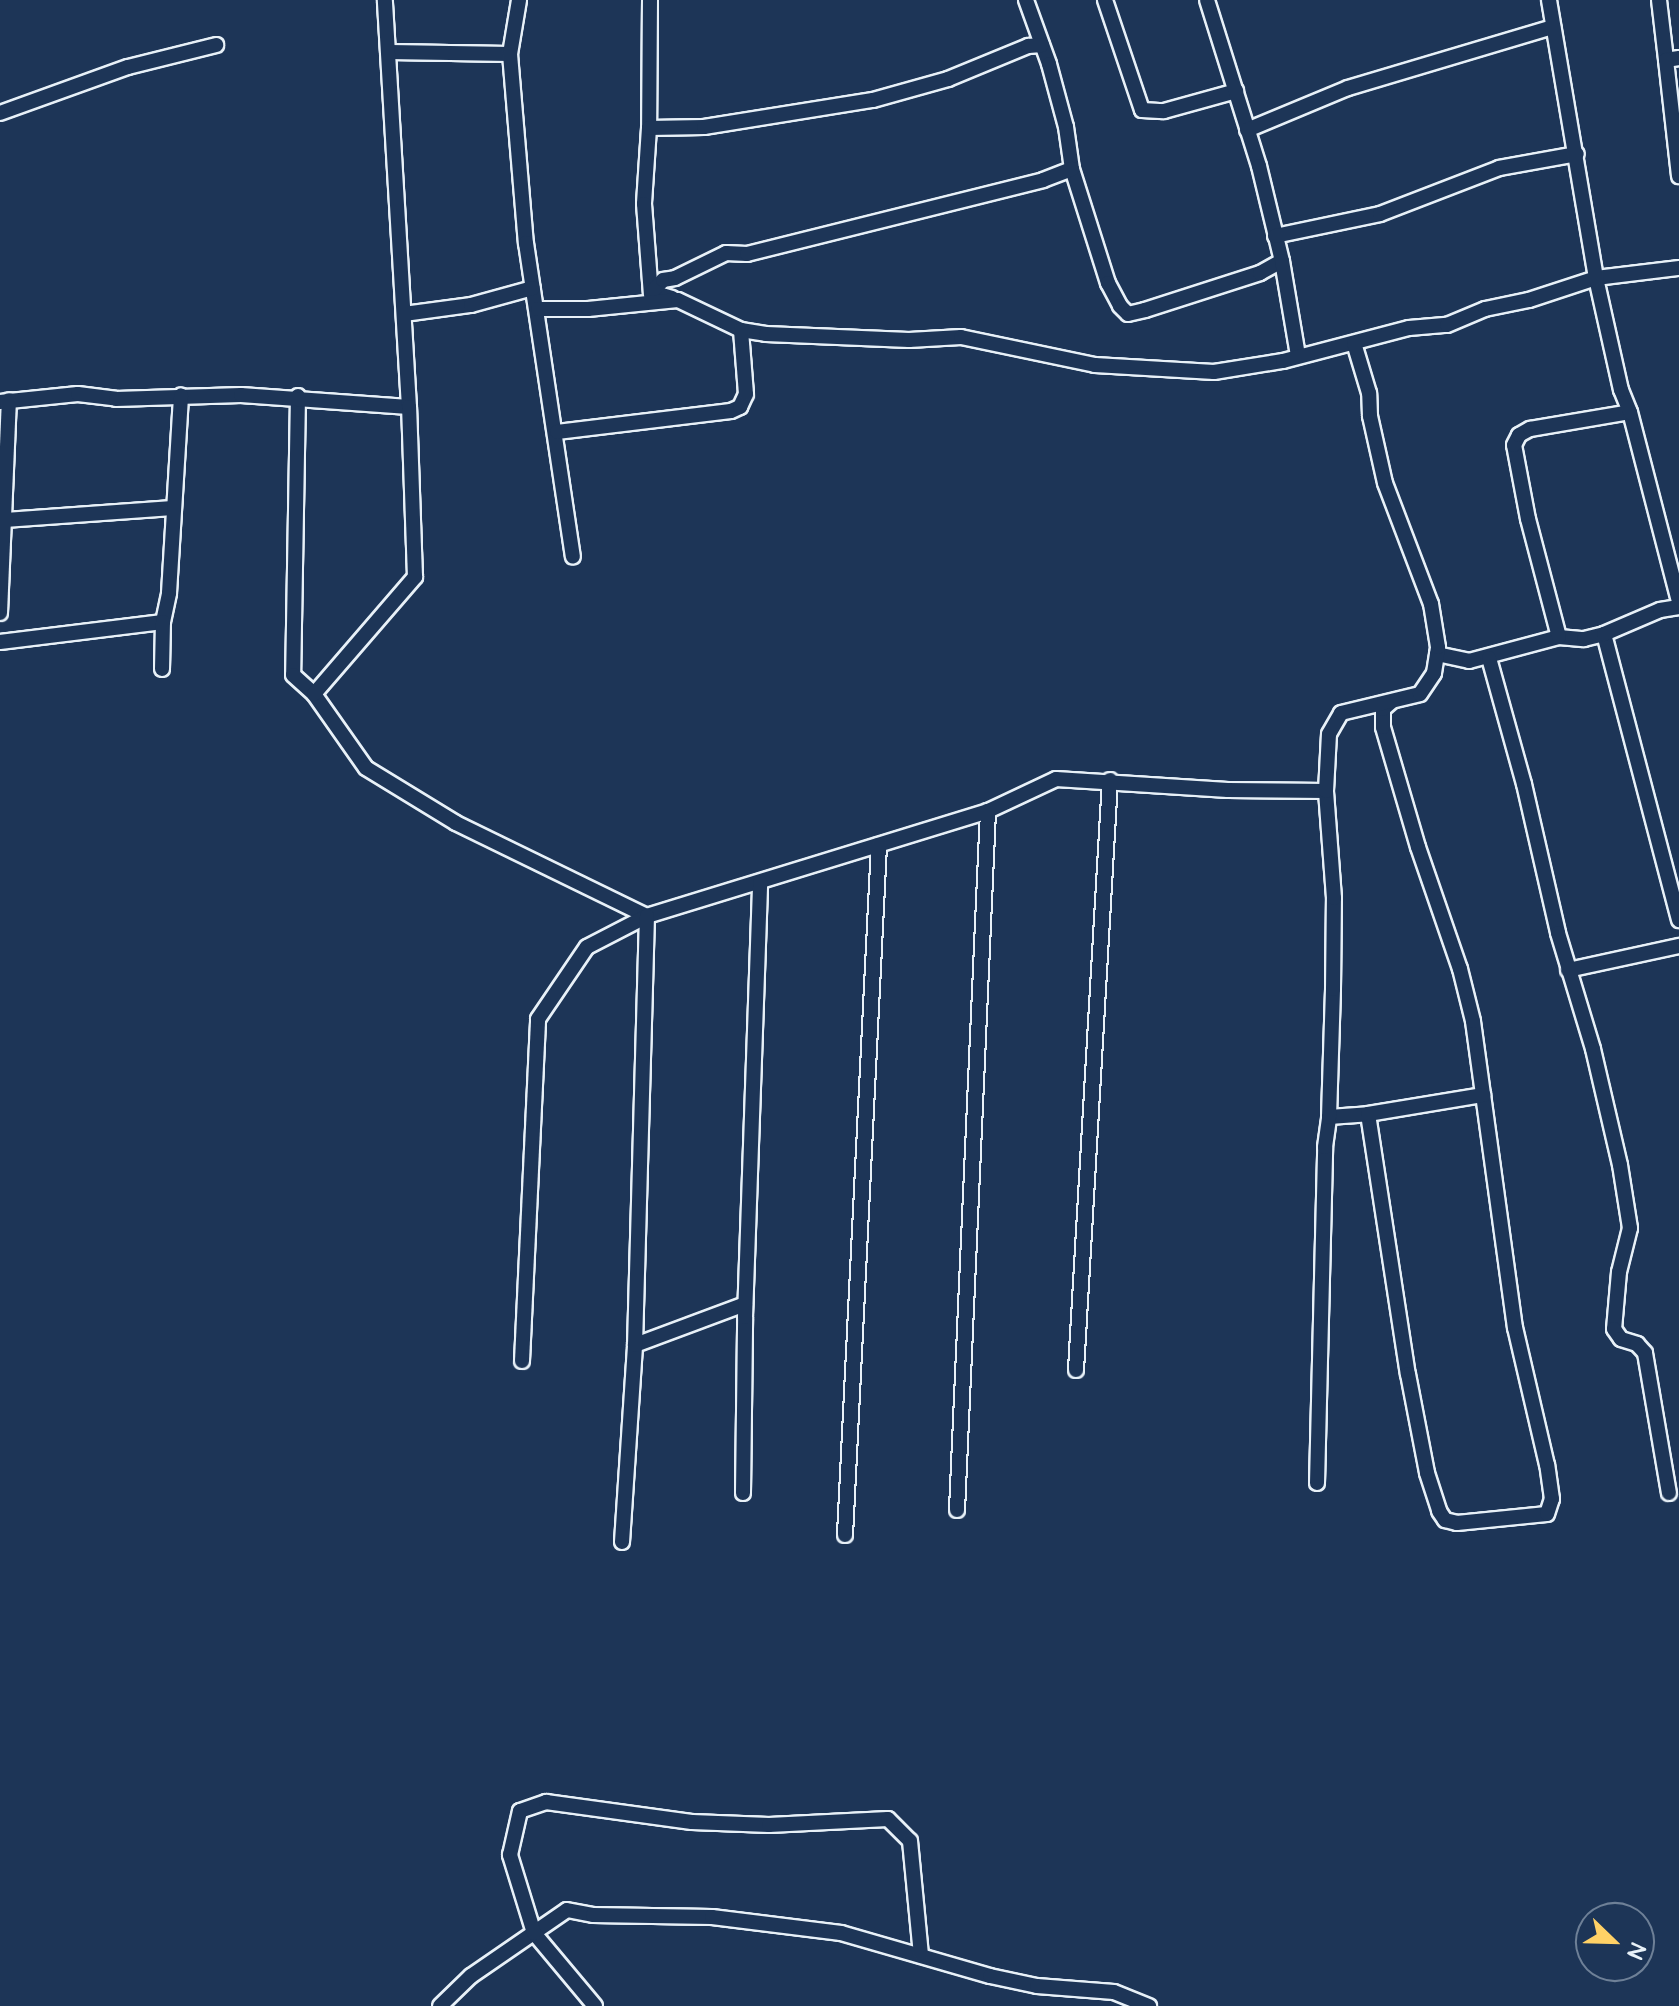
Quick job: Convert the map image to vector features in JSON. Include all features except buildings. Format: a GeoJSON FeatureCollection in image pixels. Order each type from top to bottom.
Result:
{"type":"FeatureCollection","features":[{"type":"Feature","properties":{"kind":"street"},"geometry":{"type":"LineString","coordinates":[[314,694],[415,577],[409,407],[385,0]]}},
{"type":"Feature","properties":{"kind":"street"},"geometry":{"type":"LineString","coordinates":[[519,0],[510,54],[533,288],[557,432],[573,556]]}},
{"type":"Feature","properties":{"kind":"street"},"geometry":{"type":"LineString","coordinates":[[650,0],[649,128],[644,204],[651,298]]}},
{"type":"Feature","properties":{"kind":"street"},"geometry":{"type":"LineString","coordinates":[[1026,0],[1066,127],[1072,169],[1108,283],[1120,306],[1128,314],[1260,273],[1282,261]]}},
{"type":"Feature","properties":{"kind":"street"},"geometry":{"type":"LineString","coordinates":[[1105,0],[1128,79],[1142,110],[1164,111],[1236,91]]}},
{"type":"Feature","properties":{"kind":"street"},"geometry":{"type":"LineString","coordinates":[[1209,0],[1282,261],[1298,356]]}},
{"type":"Feature","properties":{"kind":"street"},"geometry":{"type":"LineString","coordinates":[[1437,654],[1469,661],[1559,637],[1584,639],[1679,604],[1630,412],[1621,390],[1596,278],[1549,0]]}},
{"type":"Feature","properties":{"kind":"street"},"geometry":{"type":"LineString","coordinates":[[1659,0],[1673,59],[1679,176]]}},
{"type":"Feature","properties":{"kind":"street"},"geometry":{"type":"LineString","coordinates":[[1247,130],[1348,88],[1553,27]]}},
{"type":"Feature","properties":{"kind":"street"},"geometry":{"type":"LineString","coordinates":[[0,113],[102,75],[216,45]]}},
{"type":"Feature","properties":{"kind":"street"},"geometry":{"type":"LineString","coordinates":[[649,128],[704,127],[873,100],[948,79],[1028,46],[1042,45]]}},
{"type":"Feature","properties":{"kind":"street"},"geometry":{"type":"LineString","coordinates":[[390,52],[510,54]]}},
{"type":"Feature","properties":{"kind":"street"},"geometry":{"type":"LineString","coordinates":[[1275,236],[1380,214],[1499,168],[1577,154]]}},
{"type":"Feature","properties":{"kind":"street"},"geometry":{"type":"LineString","coordinates":[[651,298],[663,280],[675,278],[726,253],[747,254],[1043,180],[1072,169]]}},
{"type":"Feature","properties":{"kind":"street"},"geometry":{"type":"LineString","coordinates":[[538,309],[651,298],[678,300],[741,330],[909,340],[961,337],[1019,347],[1064,361],[1191,372],[1246,368],[1409,328],[1447,325],[1485,309],[1529,300],[1596,278],[1679,268]]}},
{"type":"Feature","properties":{"kind":"street"},"geometry":{"type":"LineString","coordinates":[[404,314],[471,305],[533,288]]}},
{"type":"Feature","properties":{"kind":"street"},"geometry":{"type":"LineString","coordinates":[[557,432],[731,411],[740,407],[746,394],[741,330]]}},
{"type":"Feature","properties":{"kind":"street"},"geometry":{"type":"LineString","coordinates":[[1317,1483],[1334,898],[1326,791],[1329,734],[1341,713],[1420,694],[1434,673],[1437,654],[1431,604],[1385,483],[1370,416],[1369,393],[1354,343]]}},
{"type":"Feature","properties":{"kind":"street"},"geometry":{"type":"LineString","coordinates":[[0,613],[4,401],[78,394],[116,399],[181,395],[298,396],[409,407]]}},
{"type":"Feature","properties":{"kind":"street"},"geometry":{"type":"LineString","coordinates":[[162,669],[181,395]]}},
{"type":"Feature","properties":{"kind":"street"},"geometry":{"type":"LineString","coordinates":[[298,396],[293,675],[314,694],[366,768],[456,823],[647,916]]}},
{"type":"Feature","properties":{"kind":"street"},"geometry":{"type":"LineString","coordinates":[[1559,637],[1528,519],[1514,445],[1519,435],[1530,429],[1630,412]]}},
{"type":"Feature","properties":{"kind":"street"},"geometry":{"type":"LineString","coordinates":[[3,527],[173,508]]}},
{"type":"Feature","properties":{"kind":"street"},"geometry":{"type":"LineString","coordinates":[[0,642],[163,622]]}},
{"type":"Feature","properties":{"kind":"street"},"geometry":{"type":"LineString","coordinates":[[1604,634],[1679,920]]}},
{"type":"Feature","properties":{"kind":"street"},"geometry":{"type":"LineString","coordinates":[[1489,658],[1568,970],[1607,1106],[1629,1217],[1614,1329],[1621,1339],[1637,1344],[1645,1353],[1669,1493]]}},
{"type":"Feature","properties":{"kind":"street"},"geometry":{"type":"LineString","coordinates":[[1368,1114],[1408,1374],[1427,1473],[1439,1511],[1445,1520],[1457,1523],[1547,1514],[1552,1499],[1547,1465],[1538,1415],[1519,1351],[1473,1021],[1460,969],[1418,847],[1383,727],[1383,709],[1391,702]]}},
{"type":"Feature","properties":{"kind":"street"},"geometry":{"type":"LineString","coordinates":[[522,1361],[538,1019],[587,947],[647,916],[988,811],[1056,779],[1110,780],[1228,790],[1326,791]]}},
{"type":"Feature","properties":{"kind":"street"},"geometry":{"type":"LineString","coordinates":[[1076,1370],[1110,780]]}},
{"type":"Feature","properties":{"kind":"street"},"geometry":{"type":"LineString","coordinates":[[957,1510],[988,811]]}},
{"type":"Feature","properties":{"kind":"street"},"geometry":{"type":"LineString","coordinates":[[845,1535],[879,845]]}},
{"type":"Feature","properties":{"kind":"street"},"geometry":{"type":"LineString","coordinates":[[743,1493],[745,1304],[760,882]]}},
{"type":"Feature","properties":{"kind":"street"},"geometry":{"type":"LineString","coordinates":[[622,1542],[635,1345],[647,916]]}},
{"type":"Feature","properties":{"kind":"street"},"geometry":{"type":"LineString","coordinates":[[1568,970],[1679,946]]}},
{"type":"Feature","properties":{"kind":"street"},"geometry":{"type":"LineString","coordinates":[[1329,1117],[1368,1114],[1483,1095]]}},
{"type":"Feature","properties":{"kind":"street"},"geometry":{"type":"LineString","coordinates":[[635,1345],[745,1304]]}},
{"type":"Feature","properties":{"kind":"street"},"geometry":{"type":"LineString","coordinates":[[595,2006],[534,1933],[510,1855],[520,1811],[546,1802],[692,1822],[769,1825],[863,1817],[888,1819],[910,1841],[921,1955]]}},
{"type":"Feature","properties":{"kind":"street"},"geometry":{"type":"LineString","coordinates":[[440,2006],[471,1976],[567,1910],[593,1915],[712,1917],[841,1933],[1037,1986],[1114,1992],[1149,2006]]}}]}
